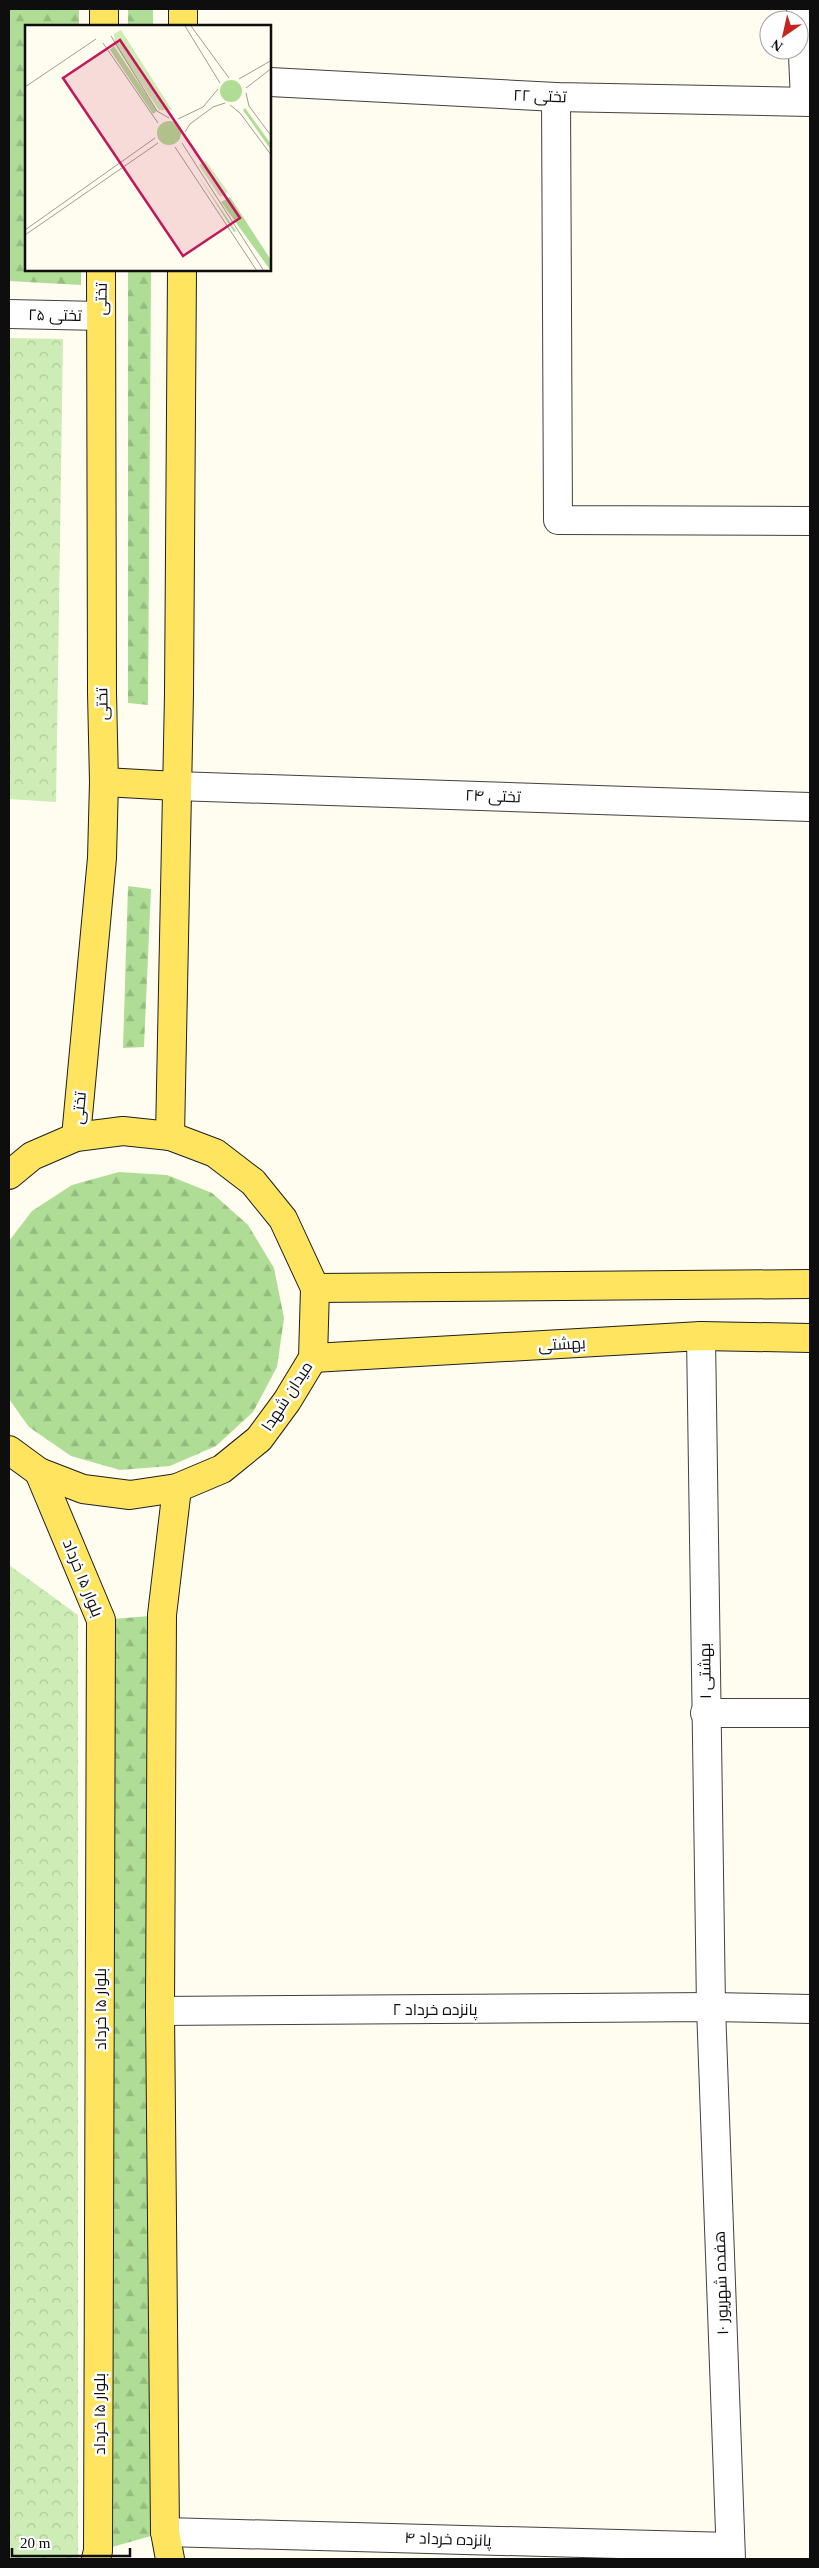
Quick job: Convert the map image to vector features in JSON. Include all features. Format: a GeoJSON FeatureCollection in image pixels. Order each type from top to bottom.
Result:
{"type":"FeatureCollection","features":[{"type":"Feature","properties":{"kind":"main road"},"geometry":{"type":"LineString","coordinates":[[104,9],[104,25]]}},
{"type":"Feature","properties":{"kind":"main road"},"geometry":{"type":"LineString","coordinates":[[183,9],[183,25]]}},
{"type":"Feature","properties":{"kind":"main road","name":"تختی"},"geometry":{"type":"LineString","coordinates":[[76,1137],[102,858],[104,782],[102,693],[102,271]]}},
{"type":"Feature","properties":{"kind":"main road"},"geometry":{"type":"LineString","coordinates":[[170,1136],[182,271]]}},
{"type":"Feature","properties":{"kind":"main road"},"geometry":{"type":"LineString","coordinates":[[104,782],[176,786]]}},
{"type":"Feature","properties":{"kind":"main road","name":"میدان شهدا"},"geometry":{"type":"LineString","coordinates":[[9,1175],[32,1156],[76,1137],[123,1131],[170,1136],[214,1153],[253,1182],[283,1219],[315,1288],[313,1358],[287,1401],[258,1439],[222,1469],[177,1488],[130,1495],[83,1489],[39,1472],[9,1450]]}},
{"type":"Feature","properties":{"kind":"main road"},"geometry":{"type":"LineString","coordinates":[[315,1288],[810,1284]]}},
{"type":"Feature","properties":{"kind":"main road","name":"بهشتی"},"geometry":{"type":"LineString","coordinates":[[313,1358],[701,1336],[810,1338]]}},
{"type":"Feature","properties":{"kind":"main road","name":"بلوار ۱۵ خرداد"},"geometry":{"type":"LineString","coordinates":[[39,1472],[101,1620],[98,2531],[96,2559]]}},
{"type":"Feature","properties":{"kind":"main road"},"geometry":{"type":"LineString","coordinates":[[170,2559],[165,2532],[160,2011],[162,1615],[177,1488]]}},
{"type":"Feature","properties":{"kind":"street"},"geometry":{"type":"LineString","coordinates":[[801,9],[808,101]]}},
{"type":"Feature","properties":{"kind":"street","name":"تختی ۲۲"},"geometry":{"type":"LineString","coordinates":[[271,82],[556,97],[808,101]]}},
{"type":"Feature","properties":{"kind":"street"},"geometry":{"type":"LineString","coordinates":[[556,97],[558,520],[810,521]]}},
{"type":"Feature","properties":{"kind":"street","name":"تختی ۲۵"},"geometry":{"type":"LineString","coordinates":[[9,314],[101,316]]}},
{"type":"Feature","properties":{"kind":"street","name":"تختی ۲۴"},"geometry":{"type":"LineString","coordinates":[[176,786],[810,806]]}},
{"type":"Feature","properties":{"kind":"street","name":"بهشتی ۱"},"geometry":{"type":"LineString","coordinates":[[701,1336],[705,1713],[711,2007]]}},
{"type":"Feature","properties":{"kind":"street"},"geometry":{"type":"LineString","coordinates":[[705,1713],[810,1713]]}},
{"type":"Feature","properties":{"kind":"street","name":"پانزده خرداد ۲"},"geometry":{"type":"LineString","coordinates":[[160,2011],[711,2007],[810,2009]]}},
{"type":"Feature","properties":{"kind":"street","name":"هفده شهریور ۱۰"},"geometry":{"type":"LineString","coordinates":[[711,2007],[731,2553]]}},
{"type":"Feature","properties":{"kind":"street","name":"پانزده خرداد ۴"},"geometry":{"type":"LineString","coordinates":[[165,2532],[731,2553]]}},
{"type":"Feature","properties":{"kind":"green space"},"geometry":{"type":"Polygon","coordinates":[[[9,9],[79,9],[79,25],[25,25],[25,271],[81,271],[81,285],[9,281],[9,9]]]}},
{"type":"Feature","properties":{"kind":"green space"},"geometry":{"type":"Polygon","coordinates":[[[128,9],[153,9],[153,25],[128,25],[128,9]]]}},
{"type":"Feature","properties":{"kind":"green space"},"geometry":{"type":"Polygon","coordinates":[[[128,271],[151,271],[148,705],[128,703],[128,271]]]}},
{"type":"Feature","properties":{"kind":"green space"},"geometry":{"type":"Polygon","coordinates":[[[9,338],[63,339],[56,802],[9,799],[9,338]]]}},
{"type":"Feature","properties":{"kind":"green space"},"geometry":{"type":"Polygon","coordinates":[[[128,886],[151,889],[144,1047],[123,1048],[128,886]]]}},
{"type":"Feature","properties":{"kind":"green space"},"geometry":{"type":"Polygon","coordinates":[[[119,1172],[167,1175],[212,1193],[248,1225],[274,1268],[284,1318],[277,1367],[253,1412],[216,1446],[170,1466],[120,1470],[71,1456],[29,1427],[9,1399],[9,1241],[32,1211],[72,1185],[119,1172]]]}},
{"type":"Feature","properties":{"kind":"green space"},"geometry":{"type":"Polygon","coordinates":[[[9,1565],[78,1615],[78,2559],[9,2559],[9,1565]]]}},
{"type":"Feature","properties":{"kind":"green space"},"geometry":{"type":"Polygon","coordinates":[[[162,1615],[165,2532],[98,2551],[101,1620],[162,1615]]]}}]}
